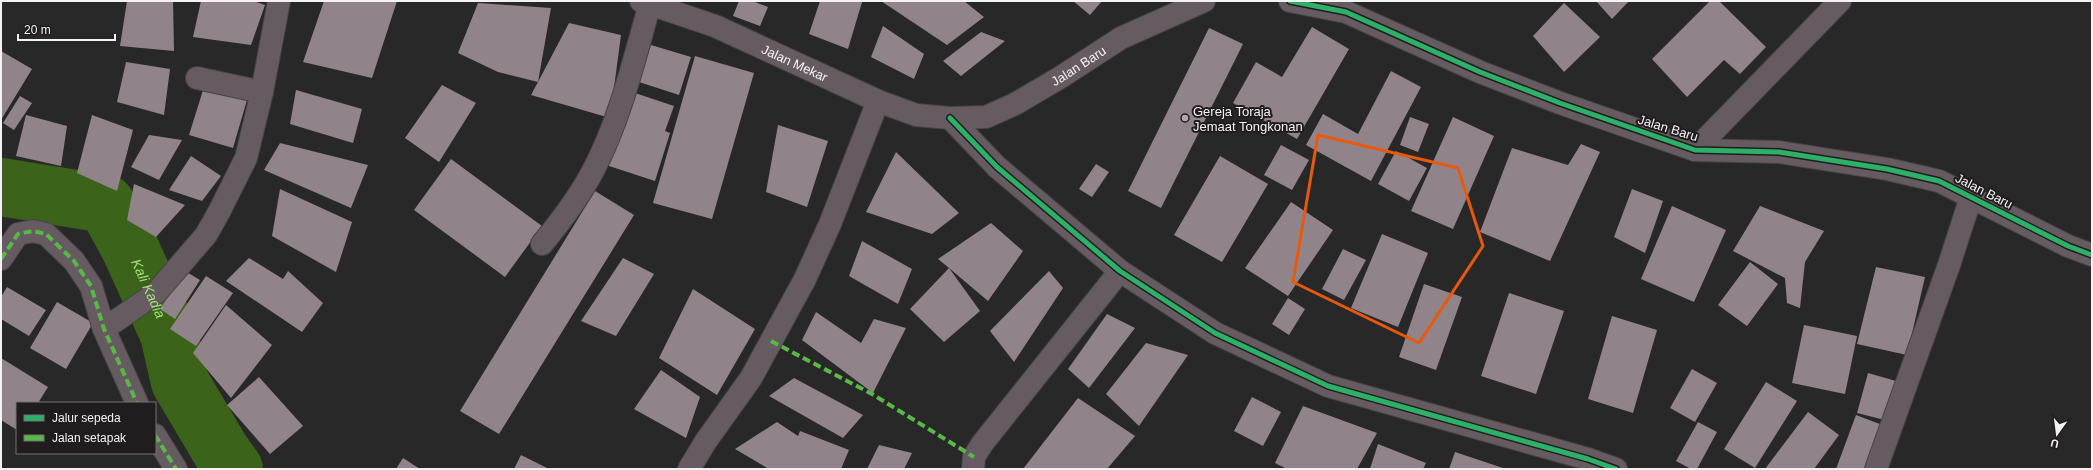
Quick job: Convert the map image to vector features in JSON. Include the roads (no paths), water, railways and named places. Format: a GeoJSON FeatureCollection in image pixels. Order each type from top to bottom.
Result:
{"type":"FeatureCollection","features":[{"type":"Feature","properties":{"kind":"street"},"geometry":{"type":"LineString","coordinates":[[108,326],[156,293],[206,235],[235,182],[246,158],[262,92],[279,1]]}},
{"type":"Feature","properties":{"kind":"street","name":"Jalan Baru"},"geometry":{"type":"LineString","coordinates":[[950,118],[986,117],[1015,104],[1061,77],[1120,38],[1204,1]]}},
{"type":"Feature","properties":{"kind":"street","name":"Jalan Baru"},"geometry":{"type":"LineString","coordinates":[[1295,1],[1346,12],[1383,30],[1487,75],[1560,103],[1695,150],[1779,152],[1887,169],[1938,181],[2068,246],[2092,255]]}},
{"type":"Feature","properties":{"kind":"street"},"geometry":{"type":"LineString","coordinates":[[1695,150],[1840,1]]}},
{"type":"Feature","properties":{"kind":"street"},"geometry":{"type":"LineString","coordinates":[[542,244],[562,220],[584,185],[605,146],[622,102],[645,2]]}},
{"type":"Feature","properties":{"kind":"street","name":"Jalan Mekar"},"geometry":{"type":"LineString","coordinates":[[645,2],[677,6],[715,26],[878,101],[916,115],[950,118]]}},
{"type":"Feature","properties":{"kind":"street"},"geometry":{"type":"LineString","coordinates":[[197,78],[262,92]]}},
{"type":"Feature","properties":{"kind":"street"},"geometry":{"type":"LineString","coordinates":[[689,469],[706,441],[751,378],[805,279],[830,224],[878,101]]}},
{"type":"Feature","properties":{"kind":"street"},"geometry":{"type":"LineString","coordinates":[[950,118],[997,167],[1120,271],[1215,333],[1328,386],[1580,457],[1616,469]]}},
{"type":"Feature","properties":{"kind":"street"},"geometry":{"type":"LineString","coordinates":[[1876,469],[1949,265],[1970,197]]}},
{"type":"Feature","properties":{"kind":"street"},"geometry":{"type":"LineString","coordinates":[[1,259],[18,234],[33,231],[46,234],[74,261],[91,286],[137,402]]}},
{"type":"Feature","properties":{"kind":"street"},"geometry":{"type":"LineString","coordinates":[[973,469],[974,457],[982,444],[1120,271]]}},
{"type":"Feature","properties":{"kind":"street"},"geometry":{"type":"LineString","coordinates":[[156,437],[176,469]]}},
{"type":"Feature","properties":{"kind":"waterway","name":"Kali Kadia"},"geometry":{"type":"LineString","coordinates":[[1,187],[106,204],[130,248],[169,334],[180,382],[221,451],[234,469]]}},
{"type":"Feature","properties":{"kind":"place","name":"Gereja Toraja Jemaat Tongkonan"},"geometry":{"type":"Point","coordinates":[1185,118]}}]}
